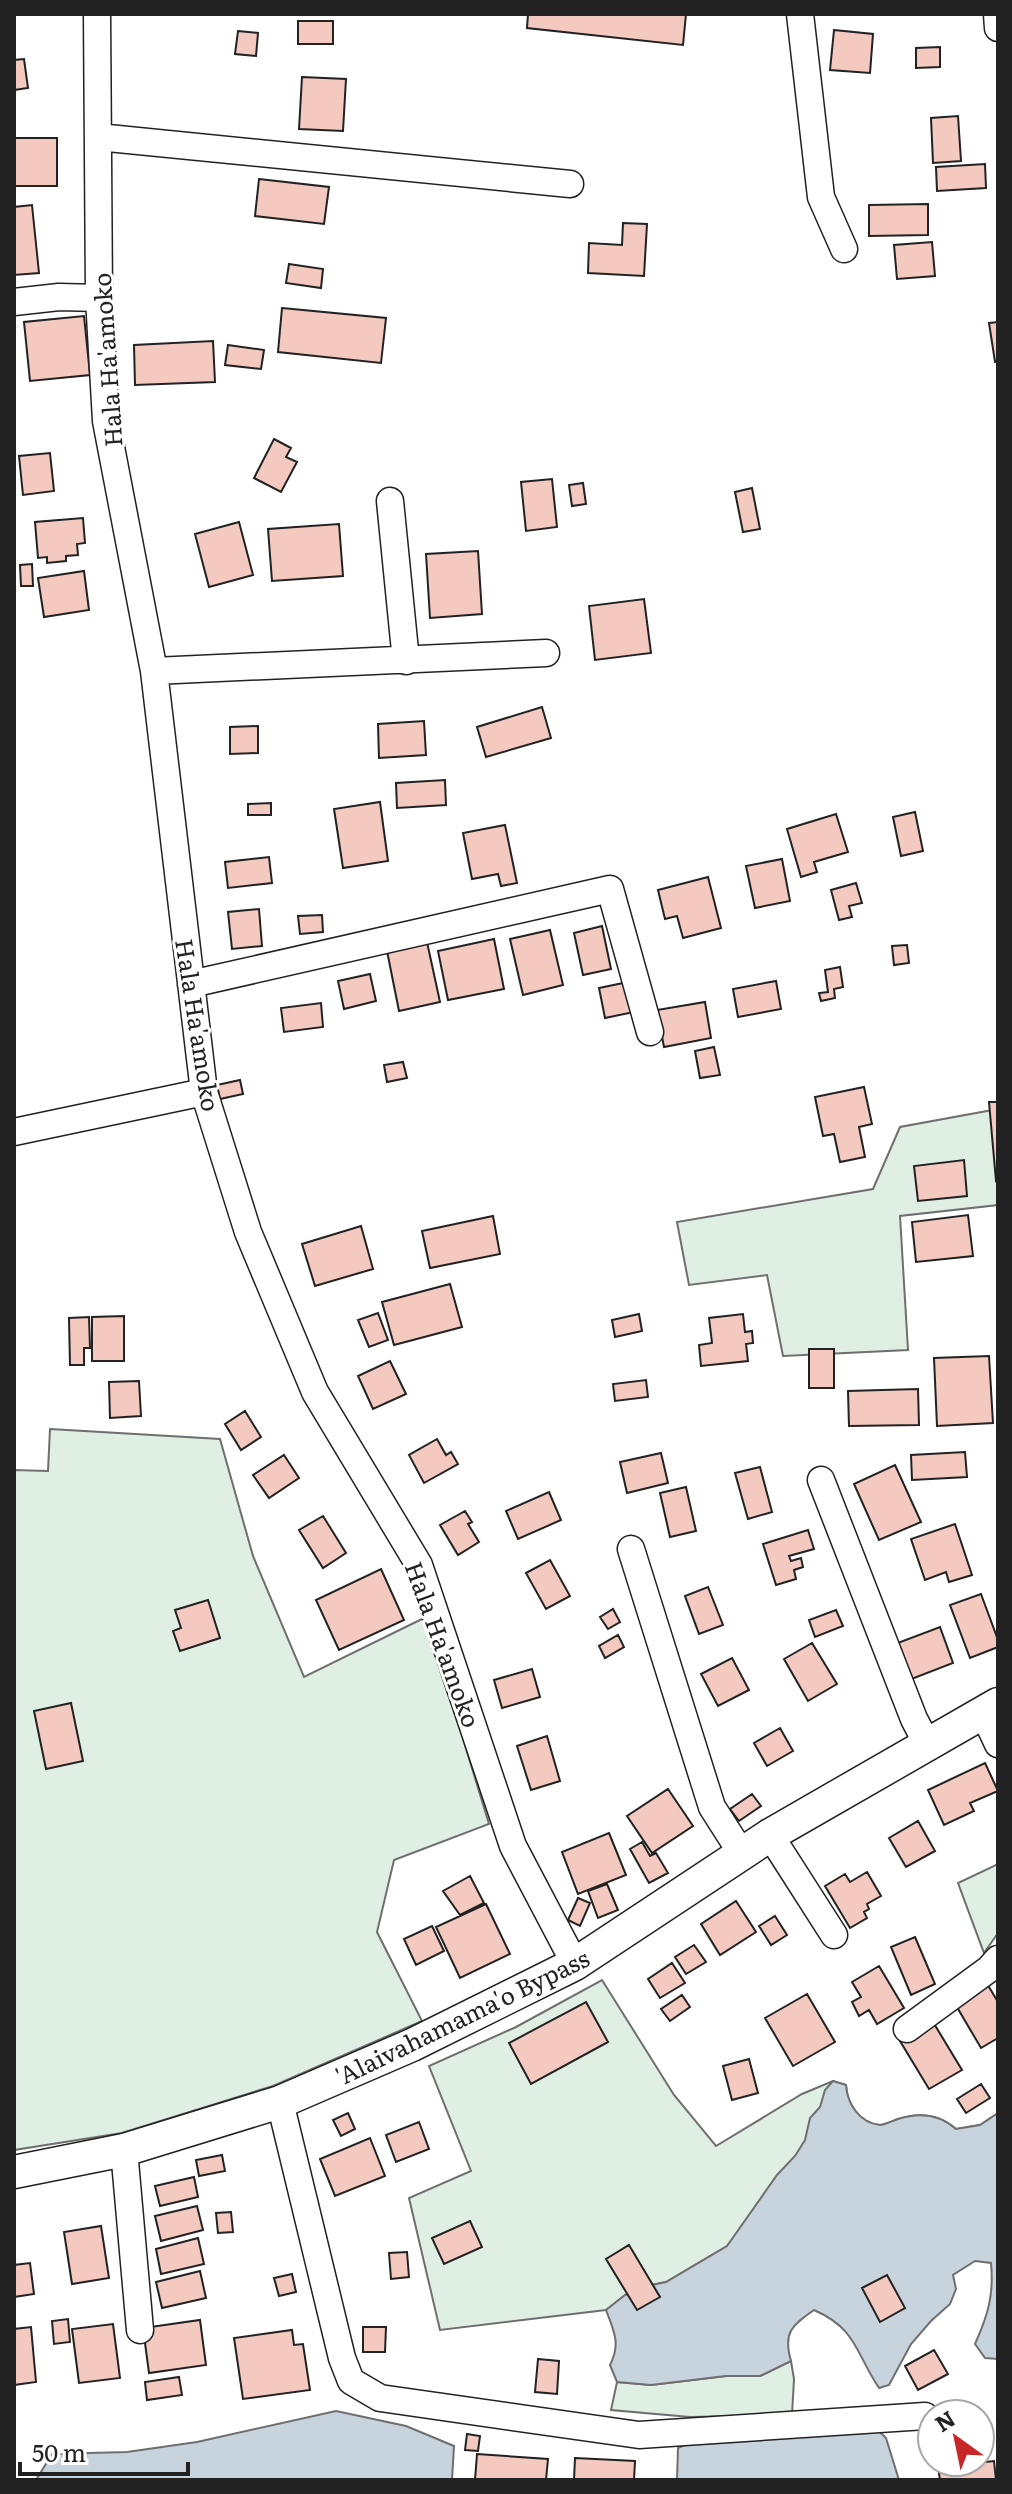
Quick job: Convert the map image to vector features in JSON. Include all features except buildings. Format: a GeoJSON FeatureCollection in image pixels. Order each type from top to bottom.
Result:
{"type":"FeatureCollection","features":[{"type":"Feature","properties":{"kind":"main road","name":"'Alaivahamama'o Bypass"},"geometry":{"type":"LineString","coordinates":[[14,2172],[124,2150],[280,2102],[412,2045],[575,1964],[770,1835],[991,1708]]}},
{"type":"Feature","properties":{"kind":"street","name":"Hala Ha'amoko"},"geometry":{"type":"LineString","coordinates":[[97,14],[99,298],[106,421],[154,671],[204,1092],[248,1232],[315,1392],[419,1565],[513,1846],[575,1964]]}},
{"type":"Feature","properties":{"kind":"street"},"geometry":{"type":"LineString","coordinates":[[800,14],[821,197],[844,249]]}},
{"type":"Feature","properties":{"kind":"street"},"geometry":{"type":"LineString","coordinates":[[997,14],[998,28]]}},
{"type":"Feature","properties":{"kind":"street"},"geometry":{"type":"LineString","coordinates":[[98,137],[570,184]]}},
{"type":"Feature","properties":{"kind":"street"},"geometry":{"type":"LineString","coordinates":[[14,302],[59,297],[99,298]]}},
{"type":"Feature","properties":{"kind":"street"},"geometry":{"type":"LineString","coordinates":[[390,501],[406,661]]}},
{"type":"Feature","properties":{"kind":"street"},"geometry":{"type":"LineString","coordinates":[[154,671],[546,653]]}},
{"type":"Feature","properties":{"kind":"street"},"geometry":{"type":"LineString","coordinates":[[191,984],[610,889],[650,1032]]}},
{"type":"Feature","properties":{"kind":"street"},"geometry":{"type":"LineString","coordinates":[[14,1132],[204,1092]]}},
{"type":"Feature","properties":{"kind":"street"},"geometry":{"type":"LineString","coordinates":[[821,1480],[927,1744]]}},
{"type":"Feature","properties":{"kind":"street"},"geometry":{"type":"LineString","coordinates":[[631,1549],[712,1807],[742,1854]]}},
{"type":"Feature","properties":{"kind":"street"},"geometry":{"type":"LineString","coordinates":[[991,1708],[998,1744]]}},
{"type":"Feature","properties":{"kind":"street"},"geometry":{"type":"LineString","coordinates":[[770,1835],[834,1935]]}},
{"type":"Feature","properties":{"kind":"street"},"geometry":{"type":"LineString","coordinates":[[907,2029],[989,1969],[998,1959]]}},
{"type":"Feature","properties":{"kind":"street"},"geometry":{"type":"LineString","coordinates":[[280,2102],[342,2358],[351,2381],[380,2398],[639,2435],[916,2417]]}},
{"type":"Feature","properties":{"kind":"street"},"geometry":{"type":"LineString","coordinates":[[124,2150],[140,2330]]}},
{"type":"Feature","properties":{"kind":"green space"},"geometry":{"type":"Polygon","coordinates":[[[998,1109],[998,1205],[900,1216],[908,1350],[783,1356],[767,1275],[689,1285],[677,1222],[873,1189],[900,1127],[998,1109]]]}},
{"type":"Feature","properties":{"kind":"green space"},"geometry":{"type":"Polygon","coordinates":[[[50,1429],[220,1439],[253,1556],[304,1677],[426,1617],[489,1824],[394,1860],[377,1932],[422,2021],[273,2086],[122,2133],[14,2150],[14,1470],[48,1471],[50,1429]]]}},
{"type":"Feature","properties":{"kind":"green space"},"geometry":{"type":"Polygon","coordinates":[[[998,1864],[998,1933],[984,1953],[958,1883],[998,1864]]]}},
{"type":"Feature","properties":{"kind":"green space"},"geometry":{"type":"Polygon","coordinates":[[[602,1980],[674,2095],[716,2146],[802,2094],[833,2081],[846,2085],[849,2099],[860,2116],[880,2125],[922,2115],[936,2117],[956,2129],[980,2125],[998,2113],[998,2224],[743,2226],[727,2246],[666,2282],[625,2295],[606,2310],[440,2330],[409,2198],[471,2171],[429,2066],[516,2027],[602,1980]]]}},
{"type":"Feature","properties":{"kind":"green space"},"geometry":{"type":"Polygon","coordinates":[[[791,2361],[794,2379],[792,2415],[690,2417],[611,2410],[617,2382],[651,2385],[726,2376],[760,2376],[791,2361]]]}},
{"type":"Feature","properties":{"kind":"shaded area"},"geometry":{"type":"Polygon","coordinates":[[[833,2081],[846,2085],[849,2099],[860,2116],[880,2125],[922,2115],[936,2117],[956,2129],[980,2125],[998,2113],[998,2359],[985,2358],[975,2344],[989,2305],[992,2274],[991,2263],[975,2261],[953,2275],[956,2289],[950,2304],[911,2344],[889,2385],[879,2388],[847,2334],[828,2317],[814,2310],[791,2331],[788,2343],[791,2361],[760,2376],[726,2376],[651,2385],[617,2382],[610,2365],[615,2338],[606,2310],[625,2295],[666,2282],[727,2246],[777,2175],[795,2156],[805,2140],[810,2118],[820,2107],[825,2090],[833,2081]]]}},
{"type":"Feature","properties":{"kind":"shaded area"},"geometry":{"type":"Polygon","coordinates":[[[336,2411],[406,2426],[454,2446],[452,2480],[36,2480],[52,2454],[127,2452],[197,2442],[336,2411]]]}},
{"type":"Feature","properties":{"kind":"shaded area"},"geometry":{"type":"Polygon","coordinates":[[[876,2428],[886,2438],[899,2480],[677,2480],[678,2448],[689,2443],[876,2428]]]}}]}
